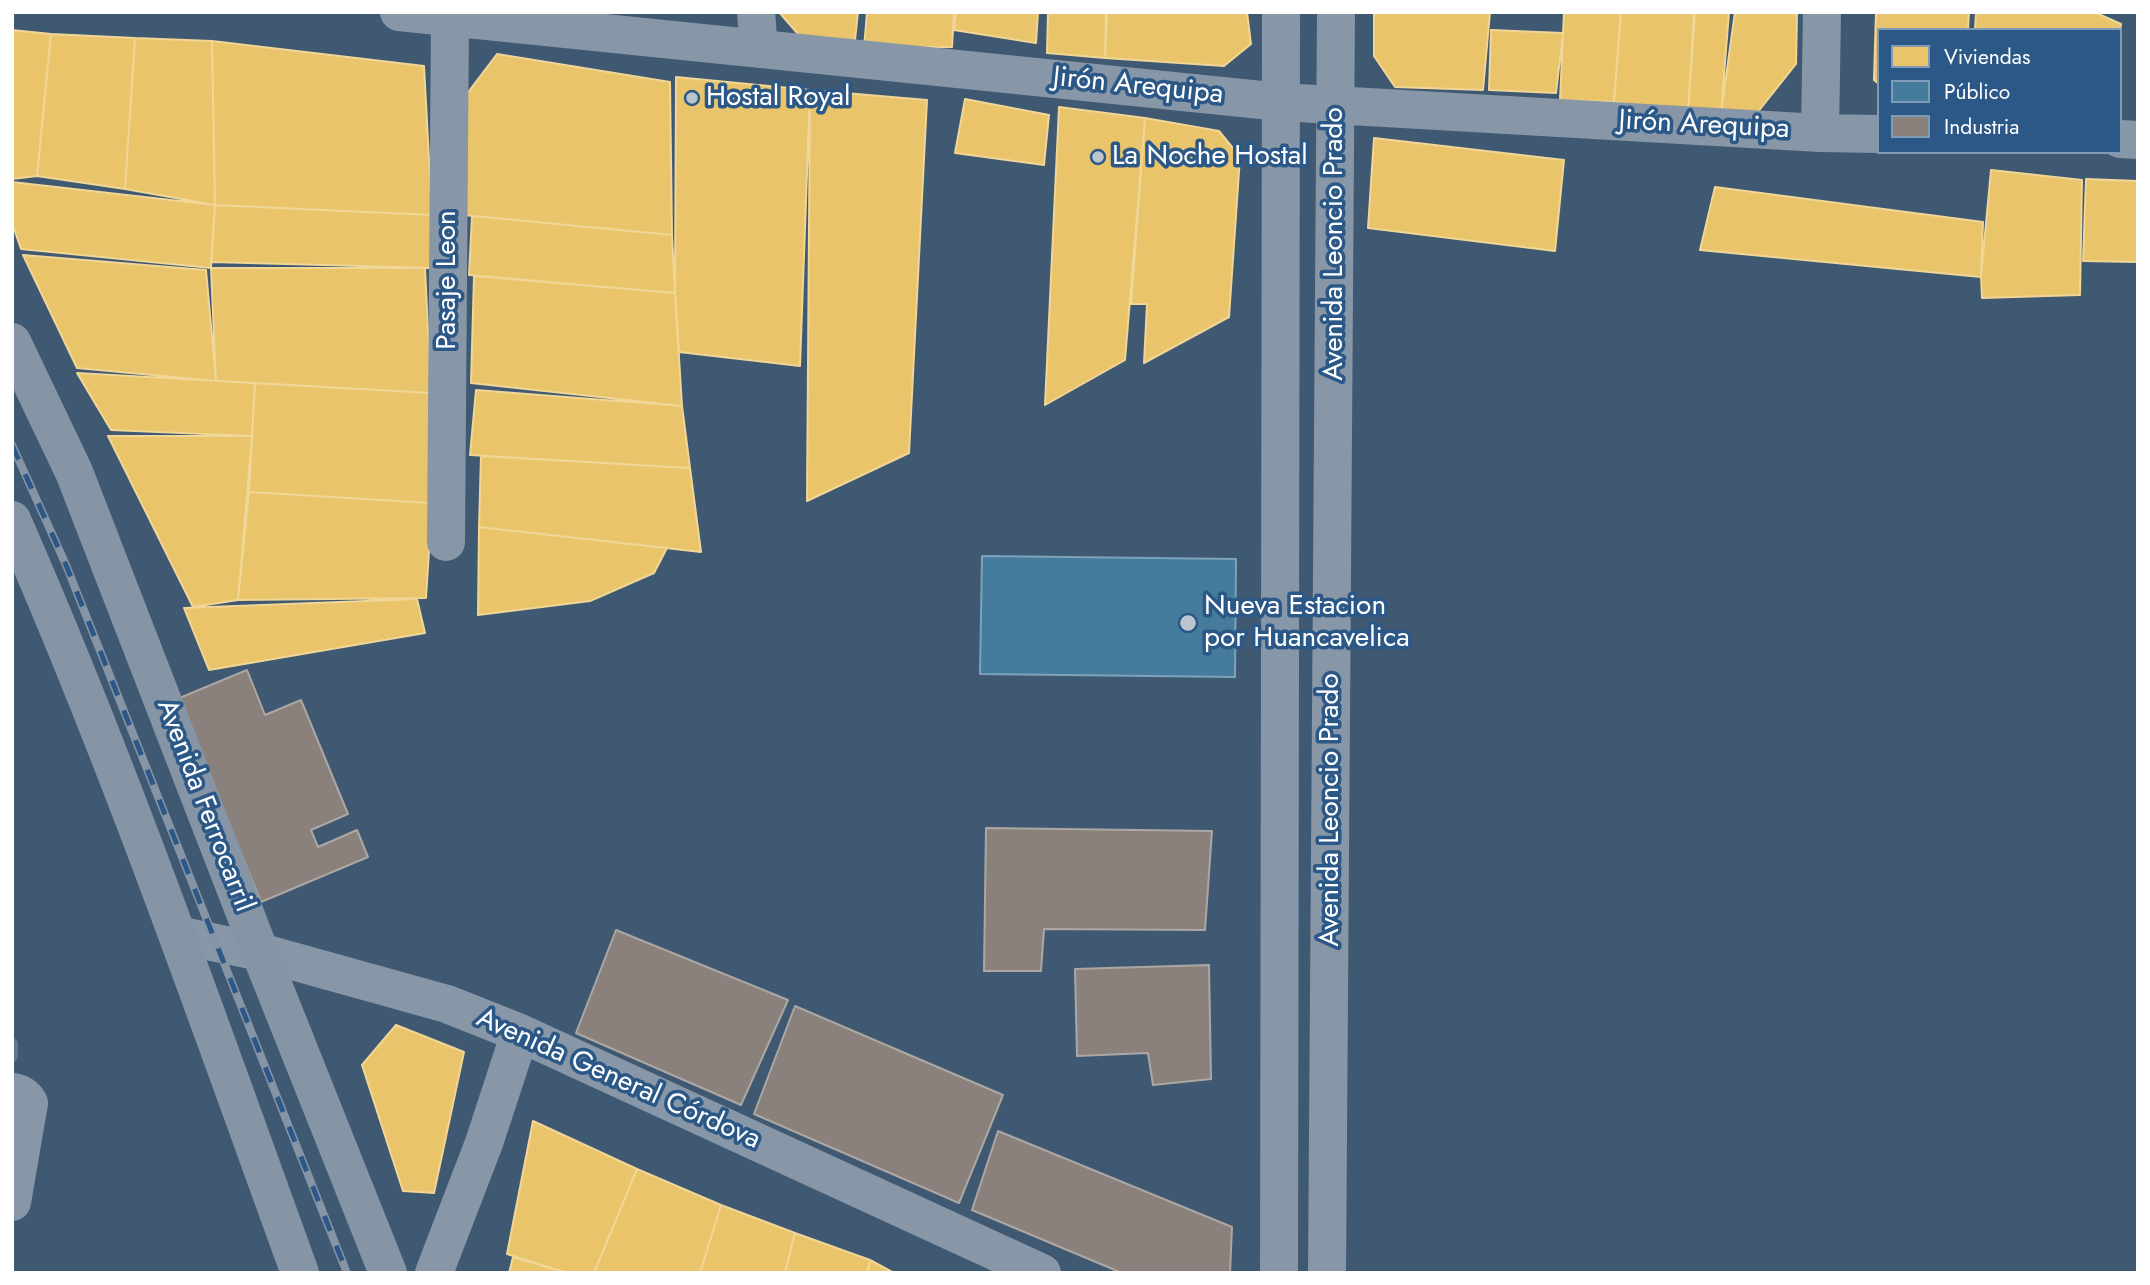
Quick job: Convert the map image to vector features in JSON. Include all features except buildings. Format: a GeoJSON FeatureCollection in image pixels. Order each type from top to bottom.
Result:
{"type":"FeatureCollection","features":[{"type":"Feature","properties":{"kind":"main road","name":"Avenida Ferrocarril"},"geometry":{"type":"LineString","coordinates":[[12,342],[74,472],[388,1273]]}},
{"type":"Feature","properties":{"kind":"main road"},"geometry":{"type":"LineString","coordinates":[[12,520],[25,581],[178,935],[300,1273]]}},
{"type":"Feature","properties":{"kind":"street","name":"Jirón Arequipa"},"geometry":{"type":"LineString","coordinates":[[400,12],[450,17],[758,30],[1281,102],[1877,134]]}},
{"type":"Feature","properties":{"kind":"street","name":"Avenida Leoncio Prado"},"geometry":{"type":"LineString","coordinates":[[1279,1273],[1281,12]]}},
{"type":"Feature","properties":{"kind":"street","name":"Avenida Leoncio Prado"},"geometry":{"type":"LineString","coordinates":[[1328,1273],[1336,12]]}},
{"type":"Feature","properties":{"kind":"street"},"geometry":{"type":"LineString","coordinates":[[1820,133],[1822,12]]}},
{"type":"Feature","properties":{"kind":"street","name":"Pasaje Leon"},"geometry":{"type":"LineString","coordinates":[[446,542],[450,17]]}},
{"type":"Feature","properties":{"kind":"street"},"geometry":{"type":"LineString","coordinates":[[1280,406],[1334,406]]}},
{"type":"Feature","properties":{"kind":"street"},"geometry":{"type":"LineString","coordinates":[[1280,763],[1332,763]]}},
{"type":"Feature","properties":{"kind":"street","name":"Avenida General Córdova"},"geometry":{"type":"LineString","coordinates":[[178,935],[260,952],[447,1004],[520,1033],[1028,1270]]}},
{"type":"Feature","properties":{"kind":"street"},"geometry":{"type":"LineString","coordinates":[[434,1273],[484,1143],[520,1033]]}},
{"type":"Feature","properties":{"kind":"street"},"geometry":{"type":"LineString","coordinates":[[12,1092],[19,1093],[29,1103],[12,1202]]}},
{"type":"Feature","properties":{"kind":"waterway"},"geometry":{"type":"LineString","coordinates":[[12,1044],[12,1056]]}},
{"type":"Feature","properties":{"kind":"railway"},"geometry":{"type":"LineString","coordinates":[[12,445],[66,565],[347,1273]]}},
{"type":"Feature","properties":{"kind":"place","name":"Hostal Royal"},"geometry":{"type":"Point","coordinates":[692,98]}},
{"type":"Feature","properties":{"kind":"place","name":"La Noche Hostal"},"geometry":{"type":"Point","coordinates":[1098,157]}},
{"type":"Feature","properties":{"kind":"place","name":"Nueva Estacion por Huancavelica"},"geometry":{"type":"Point","coordinates":[1188,623]}}]}
